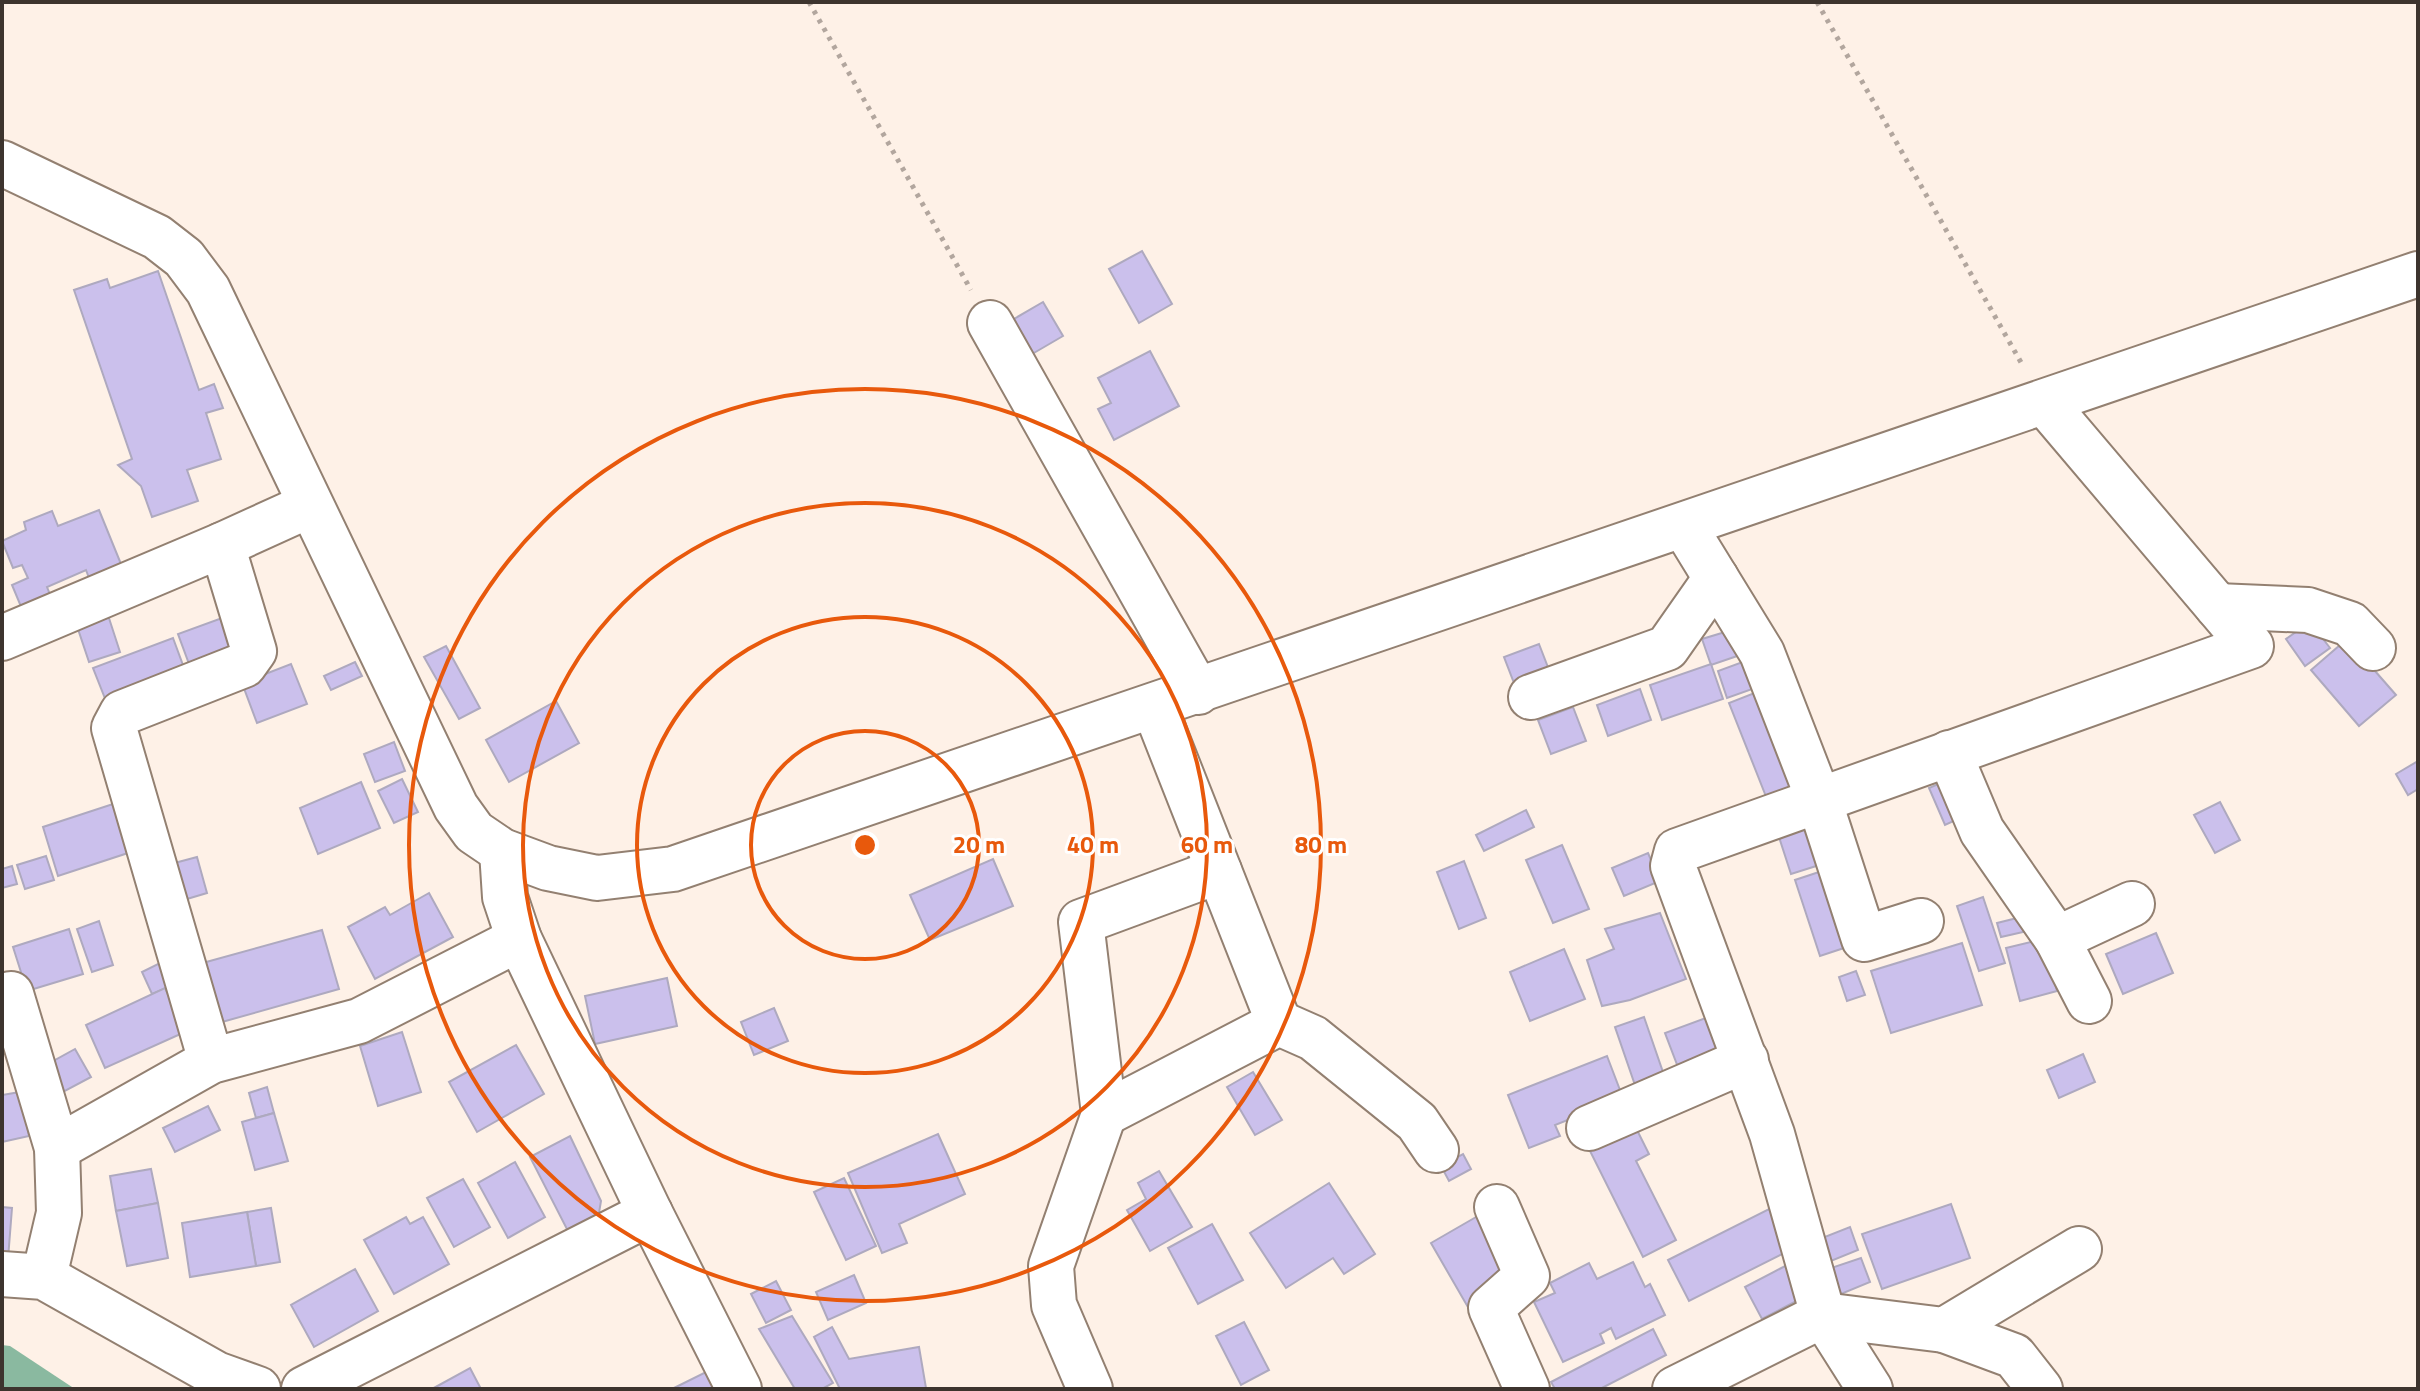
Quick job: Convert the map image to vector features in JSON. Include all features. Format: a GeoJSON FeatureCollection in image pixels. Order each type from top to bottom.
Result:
{"type":"FeatureCollection","features":[{"type":"Feature","properties":{"kind":"street"},"geometry":{"type":"LineString","coordinates":[[2,163],[157,237],[184,258],[208,290],[456,807],[474,832],[502,851],[548,868],[597,878],[673,869],[2418,274]]}},
{"type":"Feature","properties":{"kind":"street"},"geometry":{"type":"LineString","coordinates":[[990,323],[1198,692]]}},
{"type":"Feature","properties":{"kind":"street"},"geometry":{"type":"LineString","coordinates":[[1870,1389],[1823,1315],[1772,1134],[1673,866],[1677,851],[2251,646],[2044,402]]}},
{"type":"Feature","properties":{"kind":"street"},"geometry":{"type":"LineString","coordinates":[[2,638],[310,505]]}},
{"type":"Feature","properties":{"kind":"street"},"geometry":{"type":"LineString","coordinates":[[1684,526],[1762,653],[1819,800],[1864,939],[1921,921]]}},
{"type":"Feature","properties":{"kind":"street"},"geometry":{"type":"LineString","coordinates":[[211,1061],[114,728],[122,713],[244,665],[254,651],[222,545]]}},
{"type":"Feature","properties":{"kind":"street"},"geometry":{"type":"LineString","coordinates":[[1531,697],[1667,648],[1716,578]]}},
{"type":"Feature","properties":{"kind":"street"},"geometry":{"type":"LineString","coordinates":[[2217,606],[2308,610],[2350,624],[2373,648]]}},
{"type":"Feature","properties":{"kind":"street"},"geometry":{"type":"LineString","coordinates":[[1154,706],[1279,1023],[1313,1038],[1406,1112],[1417,1122],[1436,1150]]}},
{"type":"Feature","properties":{"kind":"street"},"geometry":{"type":"LineString","coordinates":[[1949,753],[1982,831],[2057,939],[2089,1001]]}},
{"type":"Feature","properties":{"kind":"street"},"geometry":{"type":"LineString","coordinates":[[502,851],[505,897],[519,939],[650,1213],[739,1389]]}},
{"type":"Feature","properties":{"kind":"street"},"geometry":{"type":"LineString","coordinates":[[1090,1389],[1054,1305],[1051,1266],[1104,1114],[1081,922],[1219,871]]}},
{"type":"Feature","properties":{"kind":"street"},"geometry":{"type":"LineString","coordinates":[[2057,939],[2132,904]]}},
{"type":"Feature","properties":{"kind":"street"},"geometry":{"type":"LineString","coordinates":[[57,1148],[211,1061],[359,1021],[519,939]]}},
{"type":"Feature","properties":{"kind":"street"},"geometry":{"type":"LineString","coordinates":[[2,996],[11,994],[57,1148],[59,1213],[23,1276],[216,1374],[258,1389]]}},
{"type":"Feature","properties":{"kind":"street"},"geometry":{"type":"LineString","coordinates":[[1104,1114],[1279,1023]]}},
{"type":"Feature","properties":{"kind":"street"},"geometry":{"type":"LineString","coordinates":[[1589,1128],[1746,1060]]}},
{"type":"Feature","properties":{"kind":"street"},"geometry":{"type":"LineString","coordinates":[[1497,1207],[1527,1276],[1491,1308],[1527,1389]]}},
{"type":"Feature","properties":{"kind":"street"},"geometry":{"type":"LineString","coordinates":[[304,1389],[650,1213]]}},
{"type":"Feature","properties":{"kind":"street"},"geometry":{"type":"LineString","coordinates":[[1944,1330],[2079,1249]]}},
{"type":"Feature","properties":{"kind":"street"},"geometry":{"type":"LineString","coordinates":[[1678,1388],[1823,1315],[1944,1330],[2014,1356],[2040,1389]]}},
{"type":"Feature","properties":{"kind":"path"},"geometry":{"type":"LineString","coordinates":[[809,2],[990,323]]}},
{"type":"Feature","properties":{"kind":"path"},"geometry":{"type":"LineString","coordinates":[[1817,2],[2044,402]]}},
{"type":"Feature","properties":{"kind":"green space"},"geometry":{"type":"Polygon","coordinates":[[[2,1345],[10,1346],[75,1389],[2,1389],[2,1345]]]}},
{"type":"Feature","properties":{"kind":"building"},"geometry":{"type":"Polygon","coordinates":[[[1142,251],[1172,304],[1139,323],[1109,269],[1142,251]]]}},
{"type":"Feature","properties":{"kind":"building"},"geometry":{"type":"Polygon","coordinates":[[[158,271],[199,390],[214,384],[223,408],[206,413],[221,459],[187,470],[198,501],[152,517],[141,486],[118,465],[132,459],[74,290],[107,279],[110,288],[158,271]]]}},
{"type":"Feature","properties":{"kind":"building"},"geometry":{"type":"Polygon","coordinates":[[[1043,302],[1063,336],[1027,357],[1007,323],[1043,302]]]}},
{"type":"Feature","properties":{"kind":"building"},"geometry":{"type":"Polygon","coordinates":[[[1150,351],[1179,406],[1114,440],[1098,409],[1111,403],[1098,378],[1150,351]]]}},
{"type":"Feature","properties":{"kind":"building"},"geometry":{"type":"Polygon","coordinates":[[[99,510],[121,564],[89,578],[86,570],[47,587],[51,597],[22,609],[12,585],[28,578],[22,565],[13,568],[2,541],[26,530],[24,522],[52,511],[58,526],[99,510]]]}},
{"type":"Feature","properties":{"kind":"building"},"geometry":{"type":"Polygon","coordinates":[[[107,612],[120,652],[89,662],[76,623],[107,612]]]}},
{"type":"Feature","properties":{"kind":"building"},"geometry":{"type":"Polygon","coordinates":[[[222,618],[236,656],[192,672],[178,634],[222,618]]]}},
{"type":"Feature","properties":{"kind":"building"},"geometry":{"type":"Polygon","coordinates":[[[2310,622],[2330,648],[2305,666],[2286,639],[2310,622]]]}},
{"type":"Feature","properties":{"kind":"building"},"geometry":{"type":"Polygon","coordinates":[[[1735,629],[1743,654],[1711,665],[1702,639],[1735,629]]]}},
{"type":"Feature","properties":{"kind":"building"},"geometry":{"type":"Polygon","coordinates":[[[173,638],[187,676],[108,706],[93,668],[173,638]]]}},
{"type":"Feature","properties":{"kind":"building"},"geometry":{"type":"Polygon","coordinates":[[[2347,639],[2396,695],[2359,726],[2311,670],[2347,639]]]}},
{"type":"Feature","properties":{"kind":"building"},"geometry":{"type":"Polygon","coordinates":[[[1539,644],[1549,670],[1514,683],[1504,657],[1539,644]]]}},
{"type":"Feature","properties":{"kind":"building"},"geometry":{"type":"Polygon","coordinates":[[[446,646],[480,708],[459,719],[424,657],[446,646]]]}},
{"type":"Feature","properties":{"kind":"building"},"geometry":{"type":"Polygon","coordinates":[[[1748,660],[1758,687],[1727,698],[1718,671],[1748,660]]]}},
{"type":"Feature","properties":{"kind":"building"},"geometry":{"type":"Polygon","coordinates":[[[355,662],[362,676],[331,690],[324,676],[355,662]]]}},
{"type":"Feature","properties":{"kind":"building"},"geometry":{"type":"Polygon","coordinates":[[[291,664],[307,704],[257,723],[242,683],[291,664]]]}},
{"type":"Feature","properties":{"kind":"building"},"geometry":{"type":"Polygon","coordinates":[[[1711,664],[1723,699],[1662,720],[1650,685],[1711,664]]]}},
{"type":"Feature","properties":{"kind":"building"},"geometry":{"type":"Polygon","coordinates":[[[1640,689],[1651,720],[1608,736],[1597,705],[1640,689]]]}},
{"type":"Feature","properties":{"kind":"building"},"geometry":{"type":"Polygon","coordinates":[[[1757,692],[1795,787],[1767,799],[1729,703],[1757,692]]]}},
{"type":"Feature","properties":{"kind":"building"},"geometry":{"type":"Polygon","coordinates":[[[556,701],[579,743],[509,782],[486,740],[556,701]]]}},
{"type":"Feature","properties":{"kind":"building"},"geometry":{"type":"Polygon","coordinates":[[[1573,707],[1586,741],[1551,754],[1538,720],[1573,707]]]}},
{"type":"Feature","properties":{"kind":"building"},"geometry":{"type":"Polygon","coordinates":[[[394,742],[405,771],[375,782],[364,754],[394,742]]]}},
{"type":"Feature","properties":{"kind":"building"},"geometry":{"type":"Polygon","coordinates":[[[2418,761],[2418,789],[2408,795],[2396,774],[2418,761]]]}},
{"type":"Feature","properties":{"kind":"building"},"geometry":{"type":"Polygon","coordinates":[[[1952,778],[1969,814],[1945,825],[1929,788],[1952,778]]]}},
{"type":"Feature","properties":{"kind":"building"},"geometry":{"type":"Polygon","coordinates":[[[402,779],[418,812],[394,823],[378,791],[402,779]]]}},
{"type":"Feature","properties":{"kind":"building"},"geometry":{"type":"Polygon","coordinates":[[[361,782],[380,828],[318,854],[300,808],[361,782]]]}},
{"type":"Feature","properties":{"kind":"building"},"geometry":{"type":"Polygon","coordinates":[[[2220,802],[2240,840],[2215,853],[2194,815],[2220,802]]]}},
{"type":"Feature","properties":{"kind":"building"},"geometry":{"type":"Polygon","coordinates":[[[116,803],[131,852],[58,876],[43,827],[116,803]]]}},
{"type":"Feature","properties":{"kind":"building"},"geometry":{"type":"Polygon","coordinates":[[[1526,810],[1534,827],[1484,851],[1476,835],[1526,810]]]}},
{"type":"Feature","properties":{"kind":"building"},"geometry":{"type":"Polygon","coordinates":[[[1818,818],[1832,861],[1791,874],[1777,831],[1818,818]]]}},
{"type":"Feature","properties":{"kind":"building"},"geometry":{"type":"Polygon","coordinates":[[[1562,845],[1589,909],[1553,923],[1526,860],[1562,845]]]}},
{"type":"Feature","properties":{"kind":"building"},"geometry":{"type":"Polygon","coordinates":[[[1648,853],[1660,881],[1624,896],[1612,868],[1648,853]]]}},
{"type":"Feature","properties":{"kind":"building"},"geometry":{"type":"Polygon","coordinates":[[[46,856],[54,880],[25,889],[17,865],[46,856]]]}},
{"type":"Feature","properties":{"kind":"building"},"geometry":{"type":"Polygon","coordinates":[[[197,857],[207,893],[177,902],[167,865],[197,857]]]}},
{"type":"Feature","properties":{"kind":"building"},"geometry":{"type":"Polygon","coordinates":[[[993,859],[1013,906],[930,940],[910,895],[993,859]]]}},
{"type":"Feature","properties":{"kind":"building"},"geometry":{"type":"Polygon","coordinates":[[[1464,861],[1486,918],[1459,929],[1437,872],[1464,861]]]}},
{"type":"Feature","properties":{"kind":"building"},"geometry":{"type":"Polygon","coordinates":[[[12,866],[17,884],[2,888],[2,869],[12,866]]]}},
{"type":"Feature","properties":{"kind":"building"},"geometry":{"type":"Polygon","coordinates":[[[1831,868],[1856,944],[1820,956],[1795,880],[1831,868]]]}},
{"type":"Feature","properties":{"kind":"building"},"geometry":{"type":"Polygon","coordinates":[[[429,893],[453,937],[375,979],[348,927],[385,907],[390,915],[429,893]]]}},
{"type":"Feature","properties":{"kind":"building"},"geometry":{"type":"Polygon","coordinates":[[[1983,897],[2005,963],[1979,971],[1957,906],[1983,897]]]}},
{"type":"Feature","properties":{"kind":"building"},"geometry":{"type":"Polygon","coordinates":[[[1660,913],[1686,979],[1630,1000],[1602,1006],[1587,960],[1614,949],[1605,929],[1660,913]]]}},
{"type":"Feature","properties":{"kind":"building"},"geometry":{"type":"Polygon","coordinates":[[[2033,914],[2036,929],[2001,937],[1997,923],[2033,914]]]}},
{"type":"Feature","properties":{"kind":"building"},"geometry":{"type":"Polygon","coordinates":[[[99,921],[113,965],[92,972],[77,929],[99,921]]]}},
{"type":"Feature","properties":{"kind":"building"},"geometry":{"type":"Polygon","coordinates":[[[69,929],[83,974],[27,991],[13,947],[69,929]]]}},
{"type":"Feature","properties":{"kind":"building"},"geometry":{"type":"Polygon","coordinates":[[[322,930],[339,989],[215,1024],[199,964],[322,930]]]}},
{"type":"Feature","properties":{"kind":"building"},"geometry":{"type":"Polygon","coordinates":[[[2156,933],[2173,973],[2123,994],[2106,954],[2156,933]]]}},
{"type":"Feature","properties":{"kind":"building"},"geometry":{"type":"Polygon","coordinates":[[[2043,939],[2057,991],[2020,1001],[2006,948],[2043,939]]]}},
{"type":"Feature","properties":{"kind":"building"},"geometry":{"type":"Polygon","coordinates":[[[1962,943],[1982,1005],[1891,1033],[1871,971],[1962,943]]]}},
{"type":"Feature","properties":{"kind":"building"},"geometry":{"type":"Polygon","coordinates":[[[1564,949],[1585,999],[1530,1021],[1510,972],[1564,949]]]}},
{"type":"Feature","properties":{"kind":"building"},"geometry":{"type":"Polygon","coordinates":[[[160,963],[171,986],[152,994],[142,972],[160,963]]]}},
{"type":"Feature","properties":{"kind":"building"},"geometry":{"type":"Polygon","coordinates":[[[1856,971],[1865,995],[1847,1001],[1839,977],[1856,971]]]}},
{"type":"Feature","properties":{"kind":"building"},"geometry":{"type":"Polygon","coordinates":[[[667,978],[677,1026],[595,1044],[585,996],[667,978]]]}},
{"type":"Feature","properties":{"kind":"building"},"geometry":{"type":"Polygon","coordinates":[[[165,988],[185,1032],[105,1068],[86,1025],[165,988]]]}},
{"type":"Feature","properties":{"kind":"building"},"geometry":{"type":"Polygon","coordinates":[[[774,1008],[788,1041],[754,1055],[741,1022],[774,1008]]]}},
{"type":"Feature","properties":{"kind":"building"},"geometry":{"type":"Polygon","coordinates":[[[1714,1015],[1730,1057],[1681,1075],[1665,1033],[1714,1015]]]}},
{"type":"Feature","properties":{"kind":"building"},"geometry":{"type":"Polygon","coordinates":[[[1644,1017],[1665,1078],[1636,1088],[1615,1027],[1644,1017]]]}},
{"type":"Feature","properties":{"kind":"building"},"geometry":{"type":"Polygon","coordinates":[[[402,1032],[421,1092],[378,1106],[360,1046],[402,1032]]]}},
{"type":"Feature","properties":{"kind":"building"},"geometry":{"type":"Polygon","coordinates":[[[516,1045],[544,1094],[477,1132],[449,1082],[516,1045]]]}},
{"type":"Feature","properties":{"kind":"building"},"geometry":{"type":"Polygon","coordinates":[[[75,1049],[91,1077],[63,1092],[48,1064],[75,1049]]]}},
{"type":"Feature","properties":{"kind":"building"},"geometry":{"type":"Polygon","coordinates":[[[2083,1054],[2095,1082],[2059,1098],[2047,1070],[2083,1054]]]}},
{"type":"Feature","properties":{"kind":"building"},"geometry":{"type":"Polygon","coordinates":[[[1607,1056],[1623,1098],[1555,1125],[1560,1136],[1529,1148],[1508,1095],[1607,1056]]]}},
{"type":"Feature","properties":{"kind":"building"},"geometry":{"type":"Polygon","coordinates":[[[1253,1072],[1282,1120],[1255,1135],[1227,1087],[1253,1072]]]}},
{"type":"Feature","properties":{"kind":"building"},"geometry":{"type":"Polygon","coordinates":[[[267,1087],[274,1113],[256,1118],[249,1093],[267,1087]]]}},
{"type":"Feature","properties":{"kind":"building"},"geometry":{"type":"Polygon","coordinates":[[[20,1092],[29,1136],[2,1142],[2,1095],[20,1092]]]}},
{"type":"Feature","properties":{"kind":"building"},"geometry":{"type":"Polygon","coordinates":[[[208,1106],[220,1130],[175,1152],[163,1128],[208,1106]]]}},
{"type":"Feature","properties":{"kind":"building"},"geometry":{"type":"Polygon","coordinates":[[[274,1113],[288,1161],[255,1170],[242,1122],[274,1113]]]}},
{"type":"Feature","properties":{"kind":"building"},"geometry":{"type":"Polygon","coordinates":[[[1633,1122],[1649,1154],[1636,1161],[1676,1240],[1643,1257],[1587,1145],[1633,1122]]]}},
{"type":"Feature","properties":{"kind":"building"},"geometry":{"type":"Polygon","coordinates":[[[938,1134],[965,1194],[899,1224],[907,1243],[882,1253],[848,1173],[938,1134]]]}},
{"type":"Feature","properties":{"kind":"building"},"geometry":{"type":"Polygon","coordinates":[[[570,1136],[601,1201],[597,1225],[571,1237],[530,1157],[570,1136]]]}},
{"type":"Feature","properties":{"kind":"building"},"geometry":{"type":"Polygon","coordinates":[[[1463,1154],[1471,1169],[1449,1181],[1441,1166],[1463,1154]]]}},
{"type":"Feature","properties":{"kind":"building"},"geometry":{"type":"Polygon","coordinates":[[[515,1162],[545,1217],[508,1238],[478,1183],[515,1162]]]}},
{"type":"Feature","properties":{"kind":"building"},"geometry":{"type":"Polygon","coordinates":[[[151,1169],[158,1203],[116,1211],[110,1176],[151,1169]]]}},
{"type":"Feature","properties":{"kind":"building"},"geometry":{"type":"Polygon","coordinates":[[[1159,1171],[1192,1227],[1150,1251],[1127,1210],[1146,1199],[1138,1183],[1159,1171]]]}},
{"type":"Feature","properties":{"kind":"building"},"geometry":{"type":"Polygon","coordinates":[[[844,1178],[876,1246],[846,1260],[814,1192],[844,1178]]]}},
{"type":"Feature","properties":{"kind":"building"},"geometry":{"type":"Polygon","coordinates":[[[463,1179],[490,1227],[454,1247],[427,1198],[463,1179]]]}},
{"type":"Feature","properties":{"kind":"building"},"geometry":{"type":"Polygon","coordinates":[[[1329,1183],[1375,1254],[1344,1274],[1333,1258],[1286,1288],[1250,1233],[1329,1183]]]}},
{"type":"Feature","properties":{"kind":"building"},"geometry":{"type":"Polygon","coordinates":[[[158,1203],[168,1258],[127,1266],[116,1211],[158,1203]]]}},
{"type":"Feature","properties":{"kind":"building"},"geometry":{"type":"Polygon","coordinates":[[[1951,1204],[1970,1258],[1882,1289],[1862,1234],[1951,1204]]]}},
{"type":"Feature","properties":{"kind":"building"},"geometry":{"type":"Polygon","coordinates":[[[1775,1206],[1796,1247],[1689,1301],[1668,1260],[1775,1206]]]}},
{"type":"Feature","properties":{"kind":"building"},"geometry":{"type":"Polygon","coordinates":[[[2,1207],[12,1208],[8,1259],[2,1258],[2,1207]]]}},
{"type":"Feature","properties":{"kind":"building"},"geometry":{"type":"Polygon","coordinates":[[[271,1208],[280,1262],[256,1266],[247,1212],[271,1208]]]}},
{"type":"Feature","properties":{"kind":"building"},"geometry":{"type":"Polygon","coordinates":[[[247,1212],[256,1266],[190,1277],[182,1223],[247,1212]]]}},
{"type":"Feature","properties":{"kind":"building"},"geometry":{"type":"Polygon","coordinates":[[[1483,1213],[1522,1278],[1469,1309],[1431,1243],[1483,1213]]]}},
{"type":"Feature","properties":{"kind":"building"},"geometry":{"type":"Polygon","coordinates":[[[406,1217],[410,1224],[423,1217],[449,1264],[394,1294],[364,1240],[406,1217]]]}},
{"type":"Feature","properties":{"kind":"building"},"geometry":{"type":"Polygon","coordinates":[[[1212,1224],[1243,1280],[1198,1304],[1168,1248],[1212,1224]]]}},
{"type":"Feature","properties":{"kind":"building"},"geometry":{"type":"Polygon","coordinates":[[[1850,1227],[1858,1250],[1826,1263],[1817,1240],[1850,1227]]]}},
{"type":"Feature","properties":{"kind":"building"},"geometry":{"type":"Polygon","coordinates":[[[1861,1258],[1870,1282],[1841,1294],[1831,1268],[1861,1258]]]}},
{"type":"Feature","properties":{"kind":"building"},"geometry":{"type":"Polygon","coordinates":[[[1633,1262],[1645,1287],[1650,1284],[1665,1315],[1616,1339],[1611,1328],[1600,1334],[1604,1343],[1563,1362],[1534,1302],[1555,1293],[1550,1283],[1589,1263],[1597,1279],[1633,1262]]]}},
{"type":"Feature","properties":{"kind":"building"},"geometry":{"type":"Polygon","coordinates":[[[1789,1264],[1806,1296],[1762,1319],[1745,1287],[1789,1264]]]}},
{"type":"Feature","properties":{"kind":"building"},"geometry":{"type":"Polygon","coordinates":[[[355,1269],[378,1311],[314,1347],[291,1305],[355,1269]]]}},
{"type":"Feature","properties":{"kind":"building"},"geometry":{"type":"Polygon","coordinates":[[[854,1275],[866,1303],[828,1320],[816,1292],[854,1275]]]}},
{"type":"Feature","properties":{"kind":"building"},"geometry":{"type":"Polygon","coordinates":[[[776,1281],[791,1310],[766,1323],[751,1294],[776,1281]]]}},
{"type":"Feature","properties":{"kind":"building"},"geometry":{"type":"Polygon","coordinates":[[[792,1316],[833,1383],[822,1389],[795,1389],[759,1329],[792,1316]]]}},
{"type":"Feature","properties":{"kind":"building"},"geometry":{"type":"Polygon","coordinates":[[[1244,1322],[1269,1370],[1241,1385],[1216,1336],[1244,1322]]]}},
{"type":"Feature","properties":{"kind":"building"},"geometry":{"type":"Polygon","coordinates":[[[832,1327],[849,1359],[919,1347],[926,1388],[840,1389],[814,1337],[832,1327]]]}},
{"type":"Feature","properties":{"kind":"building"},"geometry":{"type":"Polygon","coordinates":[[[1653,1329],[1666,1355],[1600,1389],[1555,1389],[1551,1382],[1653,1329]]]}},
{"type":"Feature","properties":{"kind":"building"},"geometry":{"type":"Polygon","coordinates":[[[470,1368],[481,1389],[432,1389],[470,1368]]]}},
{"type":"Feature","properties":{"kind":"building"},"geometry":{"type":"Polygon","coordinates":[[[708,1371],[717,1389],[672,1389],[708,1371]]]}}]}
